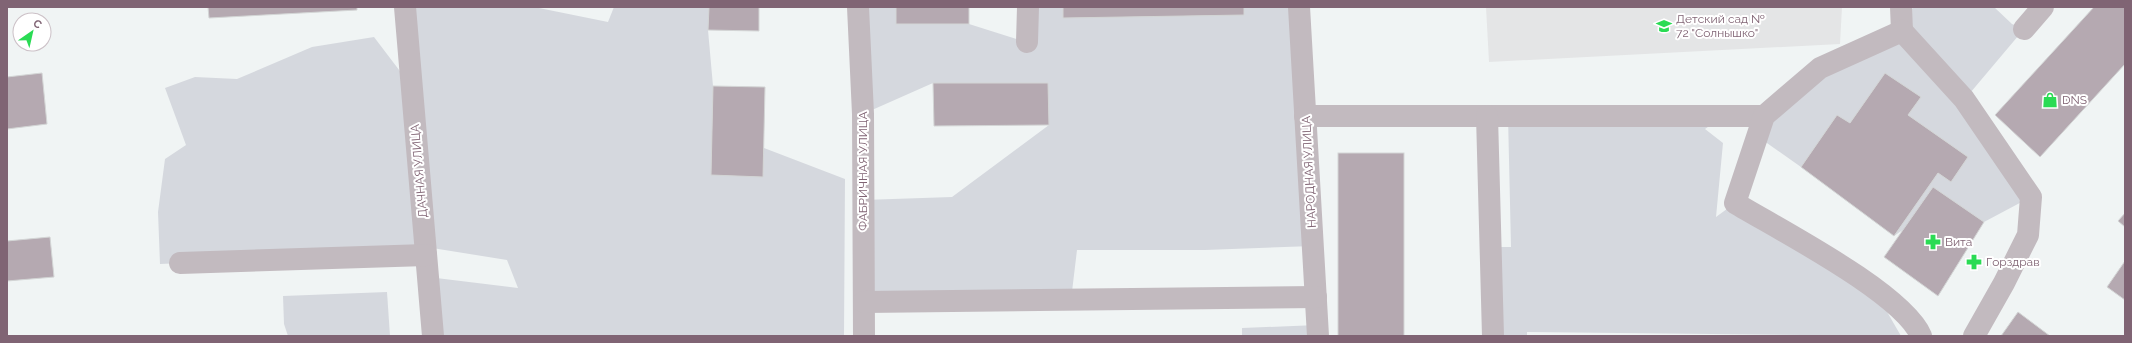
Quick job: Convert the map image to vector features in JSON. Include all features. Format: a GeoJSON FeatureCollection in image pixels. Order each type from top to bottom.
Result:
{"type":"FeatureCollection","features":[{"type":"Feature","properties":{"kind":"street","name":"ДАЧНАЯ УЛИЦА"},"geometry":{"type":"LineString","coordinates":[[406,7],[433,336]]}},
{"type":"Feature","properties":{"kind":"street","name":"ФАБРИЧНАЯ УЛИЦА"},"geometry":{"type":"LineString","coordinates":[[858,7],[863,114],[864,336]]}},
{"type":"Feature","properties":{"kind":"street"},"geometry":{"type":"LineString","coordinates":[[1027,42],[1028,7]]}},
{"type":"Feature","properties":{"kind":"street","name":"НАРОДНАЯ УЛИЦА"},"geometry":{"type":"LineString","coordinates":[[1299,7],[1318,336]]}},
{"type":"Feature","properties":{"kind":"street"},"geometry":{"type":"LineString","coordinates":[[1901,7],[1902,31],[1964,99],[2031,197],[2028,235],[2004,283],[1974,336]]}},
{"type":"Feature","properties":{"kind":"street"},"geometry":{"type":"LineString","coordinates":[[2024,29],[2043,7]]}},
{"type":"Feature","properties":{"kind":"street"},"geometry":{"type":"LineString","coordinates":[[1902,31],[1820,68],[1764,116],[1735,203],[1870,284],[1917,325],[1921,336]]}},
{"type":"Feature","properties":{"kind":"street"},"geometry":{"type":"LineString","coordinates":[[1305,116],[1764,116]]}},
{"type":"Feature","properties":{"kind":"street"},"geometry":{"type":"LineString","coordinates":[[1487,116],[1493,336]]}},
{"type":"Feature","properties":{"kind":"street"},"geometry":{"type":"LineString","coordinates":[[180,262],[426,255]]}},
{"type":"Feature","properties":{"kind":"street"},"geometry":{"type":"LineString","coordinates":[[864,302],[1316,298]]}},
{"type":"Feature","properties":{"kind":"shaded area"},"geometry":{"type":"Polygon","coordinates":[[[405,7],[534,7],[608,22],[614,7],[709,7],[708,30],[713,86],[711,175],[763,177],[764,148],[845,179],[844,336],[433,336],[428,277],[518,288],[507,260],[426,247],[249,260],[160,264],[158,212],[165,159],[186,145],[165,88],[195,77],[237,79],[312,47],[374,37],[412,87],[405,7]]]}},
{"type":"Feature","properties":{"kind":"shaded area"},"geometry":{"type":"Polygon","coordinates":[[[858,7],[896,7],[897,24],[969,24],[1026,42],[1028,7],[1063,7],[1063,18],[1244,15],[1244,7],[1299,7],[1313,246],[1205,250],[1077,250],[1071,300],[864,302],[863,200],[952,197],[1049,125],[1048,83],[933,83],[863,114],[858,7]]]}},
{"type":"Feature","properties":{"kind":"shaded area","name":"Детский сад № 72 \"Солнышко\""},"geometry":{"type":"Polygon","coordinates":[[[1486,7],[1842,7],[1840,44],[1489,62],[1486,7]]]}},
{"type":"Feature","properties":{"kind":"shaded area"},"geometry":{"type":"Polygon","coordinates":[[[1913,7],[1994,7],[2012,24],[2024,29],[1965,99],[2031,197],[1984,222],[1933,187],[1907,227],[1894,236],[1938,173],[1951,182],[1968,157],[1908,115],[1921,97],[1885,73],[1850,123],[1837,115],[1801,167],[1757,136],[1820,68],[1902,31],[1913,7]]]}},
{"type":"Feature","properties":{"kind":"shaded area"},"geometry":{"type":"Polygon","coordinates":[[[1508,116],[1724,116],[1705,129],[1723,143],[1716,217],[1735,203],[1871,284],[1901,336],[1527,332],[1527,336],[1493,336],[1491,247],[1511,247],[1508,116]]]}},
{"type":"Feature","properties":{"kind":"shaded area"},"geometry":{"type":"Polygon","coordinates":[[[387,292],[390,336],[288,336],[284,324],[283,296],[387,292]]]}},
{"type":"Feature","properties":{"kind":"shaded area"},"geometry":{"type":"Polygon","coordinates":[[[1317,325],[1318,336],[1242,336],[1242,328],[1317,325]]]}},
{"type":"Feature","properties":{"kind":"building"},"geometry":{"type":"Polygon","coordinates":[[[208,7],[357,7],[357,10],[209,18],[208,7]]]}},
{"type":"Feature","properties":{"kind":"building"},"geometry":{"type":"Polygon","coordinates":[[[709,7],[759,7],[759,31],[708,30],[709,7]]]}},
{"type":"Feature","properties":{"kind":"building"},"geometry":{"type":"Polygon","coordinates":[[[896,7],[969,7],[969,24],[896,24],[896,7]]]}},
{"type":"Feature","properties":{"kind":"building"},"geometry":{"type":"Polygon","coordinates":[[[1063,7],[1244,7],[1244,15],[1063,18],[1063,7]]]}},
{"type":"Feature","properties":{"kind":"building"},"geometry":{"type":"Polygon","coordinates":[[[2094,7],[2125,7],[2125,64],[2040,157],[1995,115],[2094,7]]]}},
{"type":"Feature","properties":{"kind":"building"},"geometry":{"type":"Polygon","coordinates":[[[42,73],[47,124],[7,129],[7,77],[42,73]]]}},
{"type":"Feature","properties":{"kind":"building"},"geometry":{"type":"Polygon","coordinates":[[[1885,73],[1921,97],[1908,115],[1968,157],[1951,182],[1938,173],[1894,236],[1801,167],[1837,115],[1850,123],[1885,73]]]}},
{"type":"Feature","properties":{"kind":"building"},"geometry":{"type":"Polygon","coordinates":[[[933,83],[1048,83],[1049,125],[934,126],[933,83]]]}},
{"type":"Feature","properties":{"kind":"building"},"geometry":{"type":"Polygon","coordinates":[[[713,86],[765,87],[763,177],[711,175],[713,86]]]}},
{"type":"Feature","properties":{"kind":"building"},"geometry":{"type":"Polygon","coordinates":[[[1338,153],[1404,153],[1404,336],[1338,336],[1338,153]]]}},
{"type":"Feature","properties":{"kind":"building","name":"Вита"},"geometry":{"type":"Polygon","coordinates":[[[1933,187],[1984,222],[1938,296],[1884,257],[1933,187]]]}},
{"type":"Feature","properties":{"kind":"building"},"geometry":{"type":"Polygon","coordinates":[[[2125,213],[2125,227],[2118,221],[2125,213]]]}},
{"type":"Feature","properties":{"kind":"building"},"geometry":{"type":"Polygon","coordinates":[[[50,237],[54,277],[7,281],[7,241],[50,237]]]}},
{"type":"Feature","properties":{"kind":"building"},"geometry":{"type":"Polygon","coordinates":[[[2125,261],[2125,300],[2107,287],[2125,261]]]}},
{"type":"Feature","properties":{"kind":"building"},"geometry":{"type":"Polygon","coordinates":[[[2018,312],[2050,336],[2001,336],[2018,312]]]}},
{"type":"Feature","properties":{"kind":"place","name":"Детский сад № 72 \"Солнышко\""},"geometry":{"type":"Point","coordinates":[1664,26]}},
{"type":"Feature","properties":{"kind":"place","name":"DNS"},"geometry":{"type":"Point","coordinates":[2050,100]}},
{"type":"Feature","properties":{"kind":"place","name":"Вита"},"geometry":{"type":"Point","coordinates":[1933,242]}},
{"type":"Feature","properties":{"kind":"place","name":"Горздрав"},"geometry":{"type":"Point","coordinates":[1974,262]}}]}
